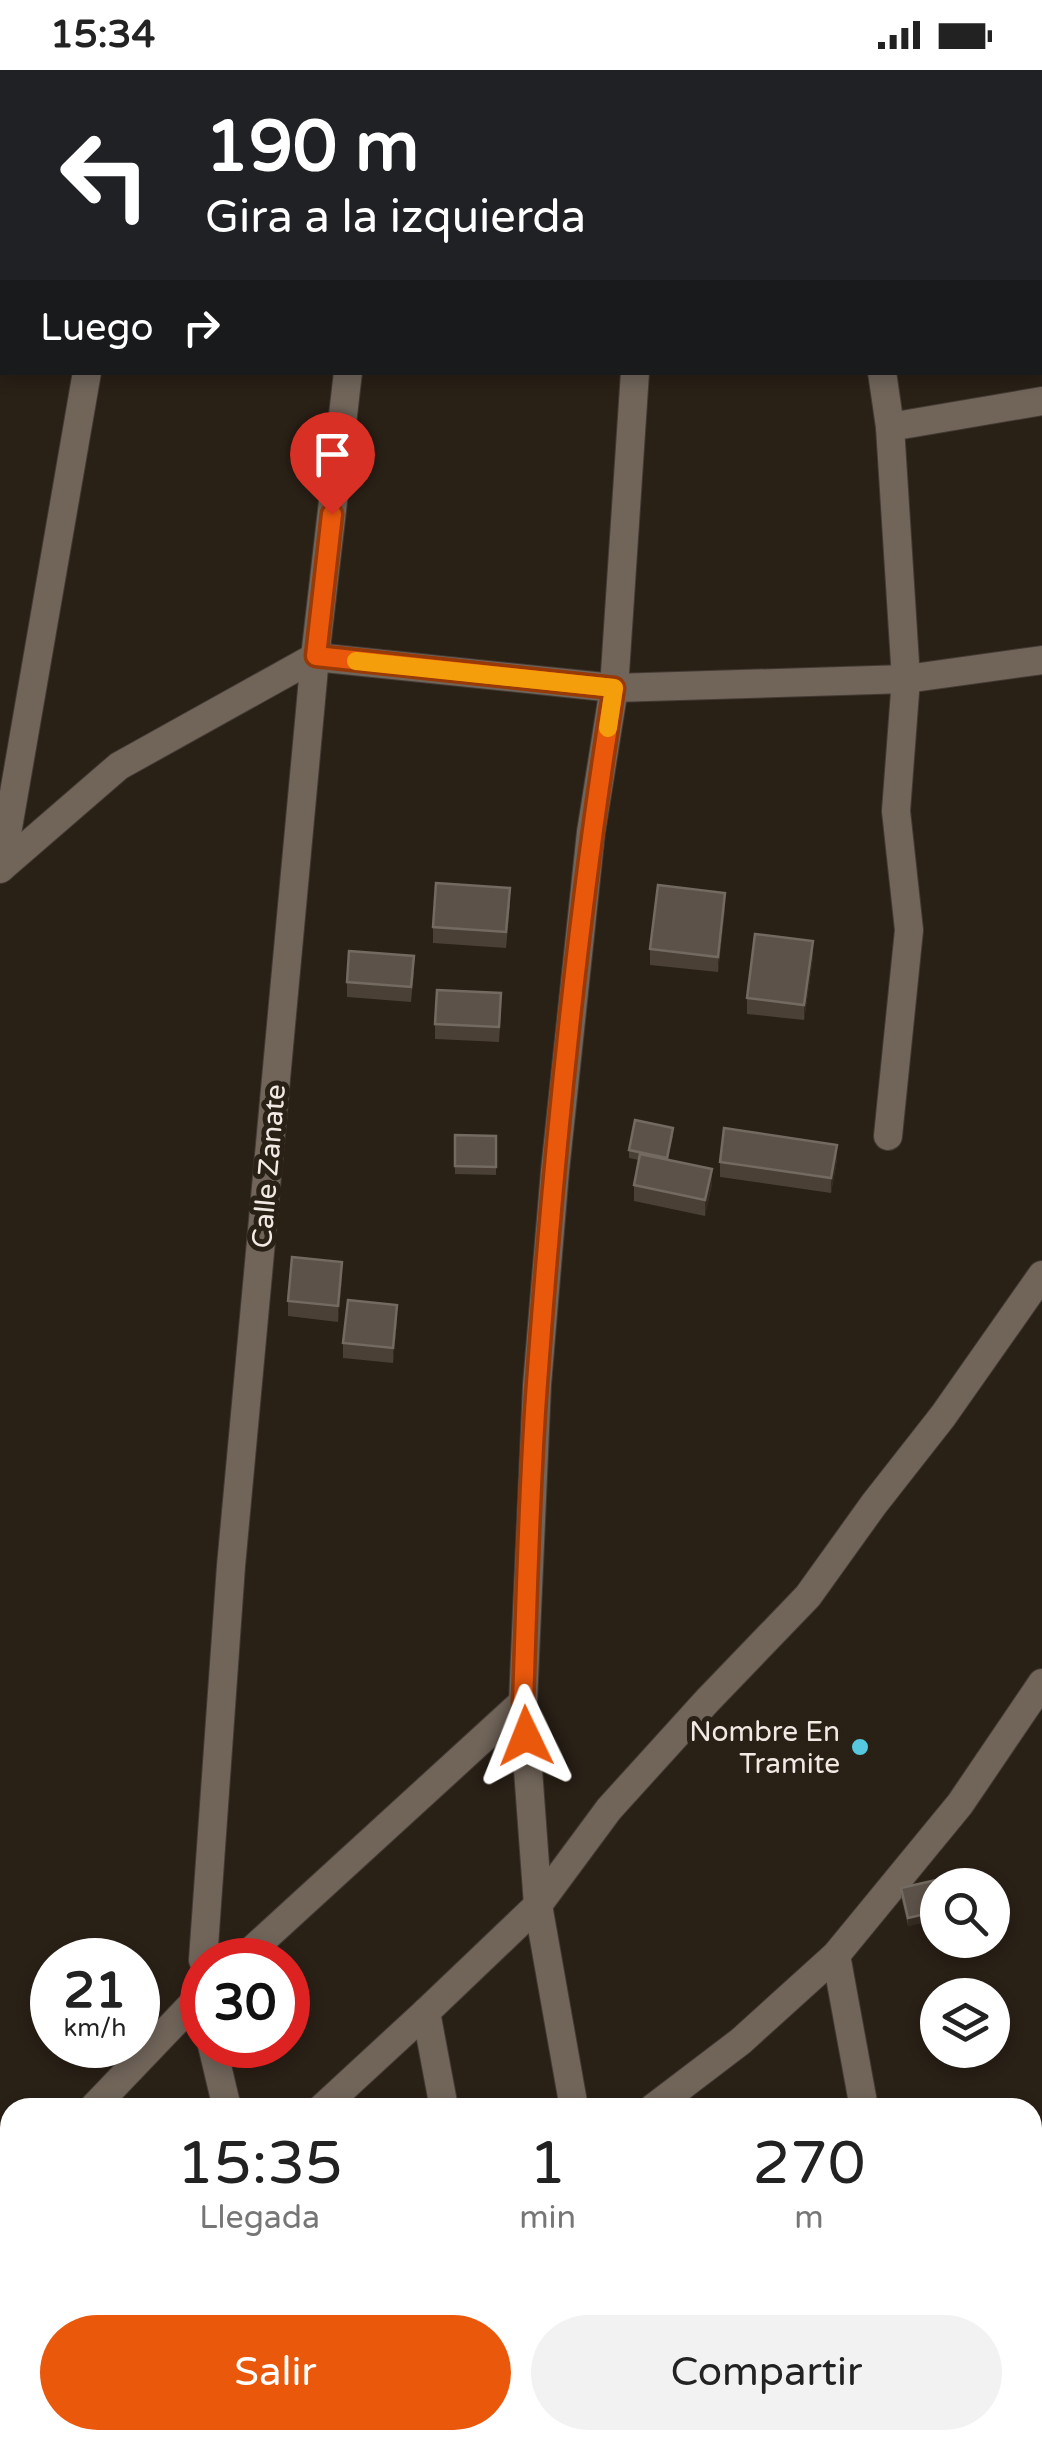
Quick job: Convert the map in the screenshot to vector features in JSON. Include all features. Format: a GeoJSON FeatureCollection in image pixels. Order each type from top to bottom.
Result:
{"type":"FeatureCollection","features":[{"type":"Feature","properties":{"kind":"street"},"geometry":{"type":"LineString","coordinates":[[1,869],[86,375]]}},
{"type":"Feature","properties":{"kind":"street","name":"Calle Zanate"},"geometry":{"type":"LineString","coordinates":[[205,1938],[231,1566],[316,656],[348,375]]}},
{"type":"Feature","properties":{"kind":"street"},"geometry":{"type":"LineString","coordinates":[[572,2098],[538,1905],[523,1702],[536,1385],[591,832],[614,688],[634,375]]}},
{"type":"Feature","properties":{"kind":"street"},"geometry":{"type":"LineString","coordinates":[[882,375],[890,427],[906,679],[896,811],[909,930],[888,1136]]}},
{"type":"Feature","properties":{"kind":"street"},"geometry":{"type":"LineString","coordinates":[[890,427],[1042,401]]}},
{"type":"Feature","properties":{"kind":"street"},"geometry":{"type":"LineString","coordinates":[[1,869],[119,766],[316,656],[614,688],[906,679],[1042,660]]}},
{"type":"Feature","properties":{"kind":"street"},"geometry":{"type":"LineString","coordinates":[[333,2098],[538,1905],[609,1809],[808,1596],[943,1416],[1042,1275]]}},
{"type":"Feature","properties":{"kind":"street"},"geometry":{"type":"LineString","coordinates":[[666,2098],[742,2041],[836,1955],[960,1804],[1042,1683]]}},
{"type":"Feature","properties":{"kind":"street"},"geometry":{"type":"LineString","coordinates":[[264,1938],[523,1702]]}},
{"type":"Feature","properties":{"kind":"street"},"geometry":{"type":"LineString","coordinates":[[836,1955],[862,2098]]}},
{"type":"Feature","properties":{"kind":"street"},"geometry":{"type":"LineString","coordinates":[[426,2012],[442,2098]]}},
{"type":"Feature","properties":{"kind":"street"},"geometry":{"type":"LineString","coordinates":[[102,2098],[180,2015]]}},
{"type":"Feature","properties":{"kind":"street"},"geometry":{"type":"LineString","coordinates":[[217,2068],[225,2098]]}},
{"type":"Feature","properties":{"kind":"building"},"geometry":{"type":"Polygon","coordinates":[[[436,883],[510,888],[506,932],[433,927],[436,883]]]}},
{"type":"Feature","properties":{"kind":"building"},"geometry":{"type":"Polygon","coordinates":[[[658,885],[725,893],[718,957],[650,949],[658,885]]]}},
{"type":"Feature","properties":{"kind":"building"},"geometry":{"type":"Polygon","coordinates":[[[755,934],[813,941],[804,1005],[747,998],[755,934]]]}},
{"type":"Feature","properties":{"kind":"building"},"geometry":{"type":"Polygon","coordinates":[[[349,951],[414,956],[411,987],[347,982],[349,951]]]}},
{"type":"Feature","properties":{"kind":"building"},"geometry":{"type":"Polygon","coordinates":[[[437,990],[501,993],[499,1027],[435,1024],[437,990]]]}},
{"type":"Feature","properties":{"kind":"building"},"geometry":{"type":"Polygon","coordinates":[[[635,1120],[673,1128],[667,1158],[629,1150],[635,1120]]]}},
{"type":"Feature","properties":{"kind":"building"},"geometry":{"type":"Polygon","coordinates":[[[724,1128],[837,1145],[831,1178],[720,1162],[724,1128]]]}},
{"type":"Feature","properties":{"kind":"building"},"geometry":{"type":"Polygon","coordinates":[[[455,1135],[496,1136],[496,1167],[455,1166],[455,1135]]]}},
{"type":"Feature","properties":{"kind":"building"},"geometry":{"type":"Polygon","coordinates":[[[640,1154],[712,1169],[705,1200],[634,1185],[640,1154]]]}},
{"type":"Feature","properties":{"kind":"building"},"geometry":{"type":"Polygon","coordinates":[[[292,1257],[342,1262],[338,1306],[288,1301],[292,1257]]]}},
{"type":"Feature","properties":{"kind":"building"},"geometry":{"type":"Polygon","coordinates":[[[348,1300],[397,1305],[393,1348],[343,1343],[348,1300]]]}},
{"type":"Feature","properties":{"kind":"building"},"geometry":{"type":"Polygon","coordinates":[[[920,1884],[920,1915],[908,1918],[901,1888],[920,1884]]]}},
{"type":"Feature","properties":{"kind":"slow traffic"},"geometry":{"type":"LineString","coordinates":[[356,661],[614,688],[608,728]]}},
{"type":"Feature","properties":{"kind":"place","name":"Nombre En Tramite"},"geometry":{"type":"Point","coordinates":[860,1747]}},
{"type":"Feature","properties":{"kind":"route"},"geometry":{"type":"LineString","coordinates":[[332,514],[316,656],[614,688],[591,832],[536,1385],[523,1702],[526,1736]]}}]}
